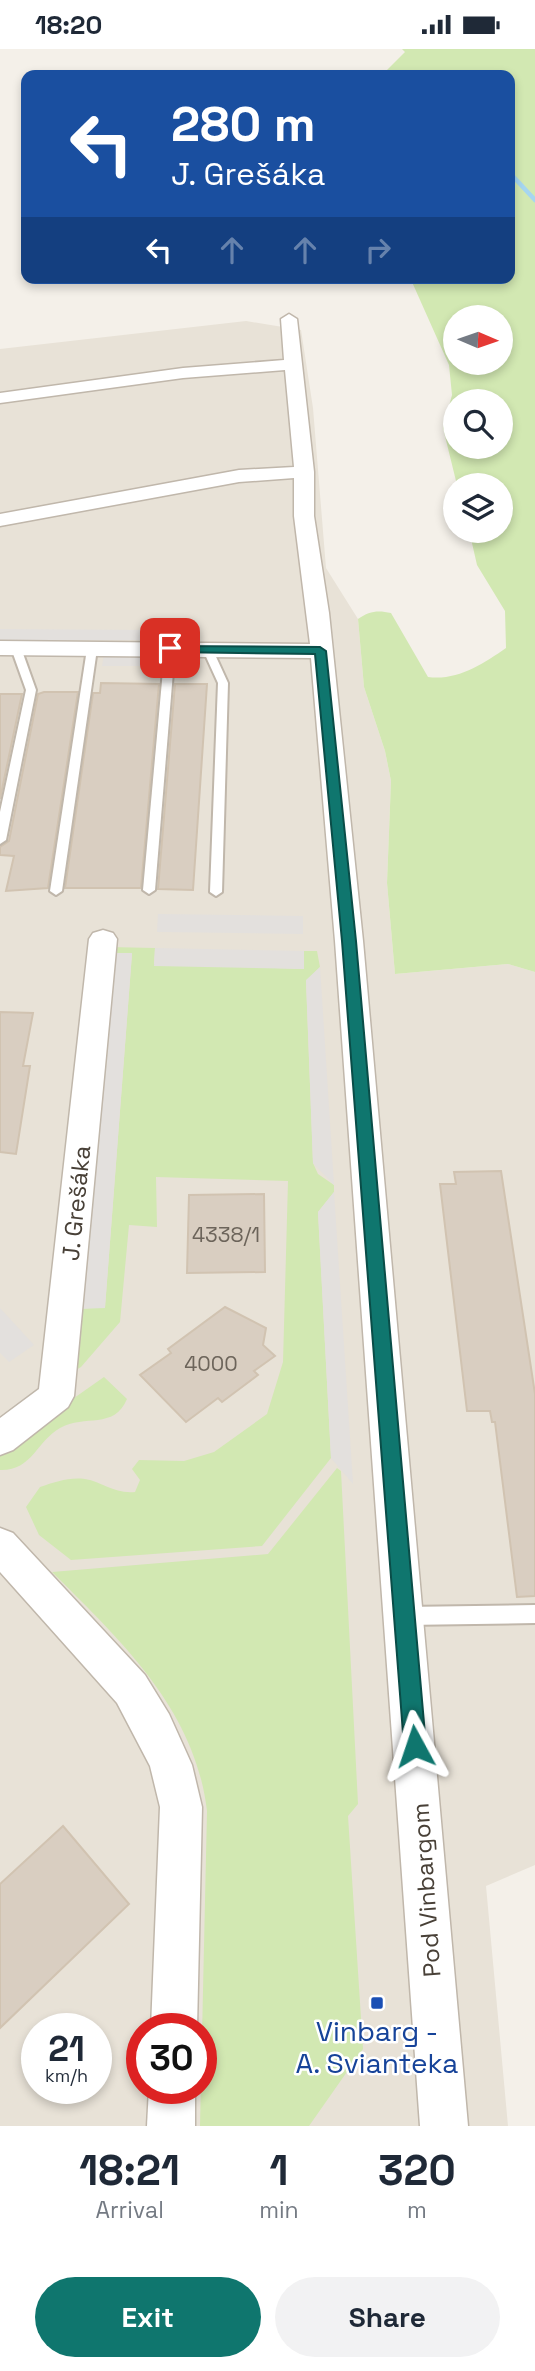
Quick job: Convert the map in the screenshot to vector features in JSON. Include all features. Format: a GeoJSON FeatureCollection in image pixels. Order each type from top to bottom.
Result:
{"type":"FeatureCollection","features":[{"type":"Feature","properties":{"kind":"street","name":"Pod Vinbargom"},"geometry":{"type":"LineString","coordinates":[[289,319],[304,471],[304,516],[349,941],[444,2126]]}},
{"type":"Feature","properties":{"kind":"street"},"geometry":{"type":"LineString","coordinates":[[0,398],[183,373],[295,364]]}},
{"type":"Feature","properties":{"kind":"street"},"geometry":{"type":"LineString","coordinates":[[0,520],[239,475],[304,471]]}},
{"type":"Feature","properties":{"kind":"street"},"geometry":{"type":"LineString","coordinates":[[8,648],[320,651]]}},
{"type":"Feature","properties":{"kind":"street","name":"J. Grešáka"},"geometry":{"type":"LineString","coordinates":[[0,1439],[56,1397],[103,939]]}},
{"type":"Feature","properties":{"kind":"street"},"geometry":{"type":"LineString","coordinates":[[0,1545],[131,1689],[155,1728],[170,1765],[181,1807],[174,2013]]}},
{"type":"Feature","properties":{"kind":"street"},"geometry":{"type":"LineString","coordinates":[[171,2126],[172,2104]]}},
{"type":"Feature","properties":{"kind":"lane"},"geometry":{"type":"LineString","coordinates":[[0,840],[30,690],[8,648]]}},
{"type":"Feature","properties":{"kind":"lane"},"geometry":{"type":"LineString","coordinates":[[149,890],[170,648]]}},
{"type":"Feature","properties":{"kind":"lane"},"geometry":{"type":"LineString","coordinates":[[207,648],[223,683],[216,892]]}},
{"type":"Feature","properties":{"kind":"lane"},"geometry":{"type":"LineString","coordinates":[[57,891],[92,649]]}},
{"type":"Feature","properties":{"kind":"lane"},"geometry":{"type":"LineString","coordinates":[[404,1616],[535,1614]]}},
{"type":"Feature","properties":{"kind":"shaded area"},"geometry":{"type":"Polygon","coordinates":[[[246,321],[301,330],[313,408],[326,568],[358,619],[364,687],[385,751],[391,781],[387,883],[395,974],[508,964],[535,972],[535,1865],[486,1886],[508,2126],[0,2126],[0,349],[246,321]]]}},
{"type":"Feature","properties":{"kind":"shaded area"},"geometry":{"type":"Polygon","coordinates":[[[0,629],[156,630],[154,640],[0,640],[0,629]]]}},
{"type":"Feature","properties":{"kind":"shaded area"},"geometry":{"type":"Polygon","coordinates":[[[104,655],[155,655],[154,666],[102,666],[104,655]]]}},
{"type":"Feature","properties":{"kind":"shaded area"},"geometry":{"type":"Polygon","coordinates":[[[158,914],[303,916],[303,934],[157,932],[158,914]]]}},
{"type":"Feature","properties":{"kind":"shaded area"},"geometry":{"type":"Polygon","coordinates":[[[155,948],[304,951],[304,969],[154,966],[155,948]]]}},
{"type":"Feature","properties":{"kind":"shaded area"},"geometry":{"type":"Polygon","coordinates":[[[108,953],[132,953],[105,1308],[78,1309],[108,953]]]}},
{"type":"Feature","properties":{"kind":"shaded area"},"geometry":{"type":"Polygon","coordinates":[[[320,967],[334,1185],[313,1163],[306,980],[320,967]]]}},
{"type":"Feature","properties":{"kind":"shaded area"},"geometry":{"type":"Polygon","coordinates":[[[334,1192],[353,1484],[331,1458],[318,1212],[334,1192]]]}},
{"type":"Feature","properties":{"kind":"shaded area"},"geometry":{"type":"Polygon","coordinates":[[[0,1308],[34,1345],[9,1362],[0,1353],[0,1308]]]}},
{"type":"Feature","properties":{"kind":"green space"},"geometry":{"type":"Polygon","coordinates":[[[402,49],[535,49],[535,972],[508,964],[395,974],[387,883],[391,781],[385,751],[364,687],[358,619],[374,612],[391,613],[428,677],[459,674],[506,648],[505,611],[477,565],[472,543],[513,543],[513,473],[454,473],[451,459],[513,459],[513,389],[451,389],[450,375],[513,375],[513,305],[443,305],[443,352],[413,284],[515,284],[515,70],[387,70],[405,52],[402,49]]]}},
{"type":"Feature","properties":{"kind":"green space"},"geometry":{"type":"Polygon","coordinates":[[[109,947],[155,948],[154,964],[303,969],[304,951],[317,951],[320,967],[306,981],[313,1163],[318,1174],[334,1185],[334,1192],[318,1212],[331,1458],[262,1546],[71,1560],[39,1535],[26,1507],[40,1487],[68,1479],[85,1479],[115,1490],[135,1492],[140,1480],[132,1469],[139,1460],[184,1461],[214,1452],[267,1414],[283,1362],[288,1181],[156,1177],[157,1227],[129,1225],[120,1322],[81,1367],[74,1371],[78,1309],[105,1307],[132,954],[108,953],[109,947]]]}},
{"type":"Feature","properties":{"kind":"green space"},"geometry":{"type":"Polygon","coordinates":[[[104,1377],[127,1399],[115,1415],[60,1428],[20,1466],[0,1470],[0,1450],[104,1377]]]}},
{"type":"Feature","properties":{"kind":"green space"},"geometry":{"type":"Polygon","coordinates":[[[337,1468],[341,1471],[358,1804],[348,1816],[363,2049],[309,2126],[200,2126],[200,2104],[217,2104],[217,2013],[203,2013],[207,1811],[200,1774],[187,1740],[151,1679],[104,1624],[52,1572],[268,1554],[337,1468]]]}},
{"type":"Feature","properties":{"kind":"building"},"geometry":{"type":"Polygon","coordinates":[[[101,683],[159,684],[141,888],[65,888],[93,693],[100,693],[101,683]]]}},
{"type":"Feature","properties":{"kind":"building"},"geometry":{"type":"Polygon","coordinates":[[[175,684],[207,684],[193,890],[158,889],[175,684]]]}},
{"type":"Feature","properties":{"kind":"building"},"geometry":{"type":"Polygon","coordinates":[[[78,692],[48,888],[6,891],[14,856],[0,855],[0,847],[9,841],[38,694],[78,692]]]}},
{"type":"Feature","properties":{"kind":"building"},"geometry":{"type":"Polygon","coordinates":[[[0,694],[22,694],[0,799],[0,694]]]}},
{"type":"Feature","properties":{"kind":"building"},"geometry":{"type":"Polygon","coordinates":[[[0,1012],[33,1013],[23,1066],[30,1066],[16,1154],[0,1152],[0,1012]]]}},
{"type":"Feature","properties":{"kind":"building"},"geometry":{"type":"Polygon","coordinates":[[[501,1171],[535,1394],[535,1596],[517,1597],[495,1422],[492,1422],[490,1411],[467,1411],[440,1184],[456,1184],[454,1172],[501,1171]]]}},
{"type":"Feature","properties":{"kind":"building"},"geometry":{"type":"Polygon","coordinates":[[[264,1194],[265,1272],[187,1273],[189,1195],[264,1194]]]}},
{"type":"Feature","properties":{"kind":"building"},"geometry":{"type":"Polygon","coordinates":[[[225,1307],[266,1328],[263,1345],[275,1356],[254,1371],[258,1375],[222,1402],[218,1398],[186,1422],[140,1375],[171,1353],[168,1349],[225,1307]]]}},
{"type":"Feature","properties":{"kind":"building"},"geometry":{"type":"Polygon","coordinates":[[[63,1826],[129,1904],[0,2028],[0,1884],[63,1826]]]}},
{"type":"Feature","properties":{"kind":"waterway"},"geometry":{"type":"LineString","coordinates":[[515,178],[535,200]]}},
{"type":"Feature","properties":{"kind":"place","name":"Vinbarg - A. Svianteka"},"geometry":{"type":"Point","coordinates":[377,2003]}},
{"type":"Feature","properties":{"kind":"route"},"geometry":{"type":"LineString","coordinates":[[170,648],[320,651],[349,941],[415,1746]]}}]}
